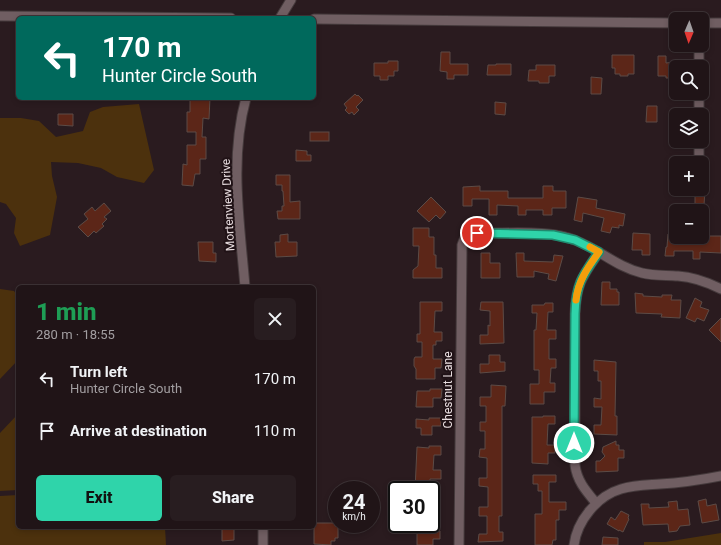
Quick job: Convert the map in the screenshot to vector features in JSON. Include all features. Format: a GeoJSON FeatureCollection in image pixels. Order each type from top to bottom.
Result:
{"type":"FeatureCollection","features":[{"type":"Feature","properties":{"kind":"street"},"geometry":{"type":"LineString","coordinates":[[281,16],[291,0]]}},
{"type":"Feature","properties":{"kind":"street"},"geometry":{"type":"LineString","coordinates":[[0,16],[16,16]]}},
{"type":"Feature","properties":{"kind":"street"},"geometry":{"type":"LineString","coordinates":[[316,19],[669,23]]}},
{"type":"Feature","properties":{"kind":"street"},"geometry":{"type":"LineString","coordinates":[[709,23],[721,23]]}},
{"type":"Feature","properties":{"kind":"street","name":"Mortenview Drive"},"geometry":{"type":"LineString","coordinates":[[245,285],[238,210],[236,164],[240,125],[246,100]]}},
{"type":"Feature","properties":{"kind":"street","name":"Chestnut Lane"},"geometry":{"type":"LineString","coordinates":[[459,545],[462,245],[466,236],[477,233],[553,235],[575,240],[599,252]]}},
{"type":"Feature","properties":{"kind":"street"},"geometry":{"type":"LineString","coordinates":[[596,504],[581,486],[574,464],[576,294],[585,270],[599,252],[621,266],[634,271],[652,275],[693,278],[721,289]]}},
{"type":"Feature","properties":{"kind":"street"},"geometry":{"type":"LineString","coordinates":[[574,545],[579,526],[584,518],[596,504],[608,494],[620,489],[638,485],[694,481],[721,476]]}},
{"type":"Feature","properties":{"kind":"street"},"geometry":{"type":"LineString","coordinates":[[263,529],[263,545]]}},
{"type":"Feature","properties":{"kind":"shaded area"},"geometry":{"type":"Polygon","coordinates":[[[139,104],[154,170],[144,183],[117,177],[101,168],[78,163],[51,162],[52,176],[57,197],[50,235],[20,246],[14,233],[16,218],[6,204],[0,202],[0,118],[21,118],[39,121],[56,137],[83,131],[90,112],[103,107],[139,104]]]}},
{"type":"Feature","properties":{"kind":"shaded area"},"geometry":{"type":"Polygon","coordinates":[[[0,289],[14,291],[16,294],[16,362],[0,379],[0,289]]]}},
{"type":"Feature","properties":{"kind":"shaded area"},"geometry":{"type":"Polygon","coordinates":[[[16,416],[16,490],[0,491],[0,433],[16,416]]]}},
{"type":"Feature","properties":{"kind":"shaded area"},"geometry":{"type":"Polygon","coordinates":[[[16,495],[16,529],[165,529],[166,545],[0,545],[0,496],[16,495]]]}},
{"type":"Feature","properties":{"kind":"shaded area"},"geometry":{"type":"Polygon","coordinates":[[[721,533],[721,545],[644,545],[644,542],[665,542],[721,533]]]}},
{"type":"Feature","properties":{"kind":"building"},"geometry":{"type":"Polygon","coordinates":[[[441,52],[450,52],[450,64],[468,64],[468,75],[454,75],[454,79],[447,79],[447,72],[440,71],[441,52]]]}},
{"type":"Feature","properties":{"kind":"building"},"geometry":{"type":"Polygon","coordinates":[[[612,55],[634,55],[634,74],[620,76],[620,74],[615,74],[615,68],[612,68],[612,55]]]}},
{"type":"Feature","properties":{"kind":"building"},"geometry":{"type":"Polygon","coordinates":[[[658,56],[666,56],[666,63],[669,63],[669,78],[666,78],[666,76],[658,76],[658,56]]]}},
{"type":"Feature","properties":{"kind":"building"},"geometry":{"type":"Polygon","coordinates":[[[388,61],[398,61],[398,71],[394,71],[394,76],[388,76],[388,80],[380,80],[380,76],[374,76],[374,63],[388,63],[388,61]]]}},
{"type":"Feature","properties":{"kind":"building"},"geometry":{"type":"Polygon","coordinates":[[[511,64],[511,75],[487,75],[488,65],[511,64]]]}},
{"type":"Feature","properties":{"kind":"building"},"geometry":{"type":"Polygon","coordinates":[[[536,65],[555,65],[555,76],[549,76],[549,83],[528,81],[529,70],[536,70],[536,65]]]}},
{"type":"Feature","properties":{"kind":"building"},"geometry":{"type":"Polygon","coordinates":[[[591,77],[602,78],[601,94],[591,94],[591,77]]]}},
{"type":"Feature","properties":{"kind":"building"},"geometry":{"type":"Polygon","coordinates":[[[355,94],[363,100],[356,107],[359,110],[354,115],[352,112],[349,114],[345,110],[347,108],[344,104],[355,94]]]}},
{"type":"Feature","properties":{"kind":"building"},"geometry":{"type":"Polygon","coordinates":[[[190,100],[210,100],[209,119],[203,118],[202,137],[206,137],[206,159],[200,159],[200,174],[195,174],[193,186],[182,185],[183,164],[187,165],[187,145],[196,145],[196,132],[187,132],[187,112],[190,112],[190,100]]]}},
{"type":"Feature","properties":{"kind":"building"},"geometry":{"type":"Polygon","coordinates":[[[495,102],[506,103],[505,115],[495,114],[495,102]]]}},
{"type":"Feature","properties":{"kind":"building"},"geometry":{"type":"Polygon","coordinates":[[[647,106],[657,106],[657,122],[646,122],[647,106]]]}},
{"type":"Feature","properties":{"kind":"building"},"geometry":{"type":"Polygon","coordinates":[[[58,114],[73,114],[73,126],[58,125],[58,114]]]}},
{"type":"Feature","properties":{"kind":"building"},"geometry":{"type":"Polygon","coordinates":[[[310,132],[329,132],[329,141],[310,141],[310,132]]]}},
{"type":"Feature","properties":{"kind":"building"},"geometry":{"type":"Polygon","coordinates":[[[296,150],[307,151],[307,155],[311,155],[311,161],[296,161],[296,150]]]}},
{"type":"Feature","properties":{"kind":"building"},"geometry":{"type":"Polygon","coordinates":[[[276,175],[290,175],[290,202],[300,201],[300,219],[278,219],[277,211],[282,211],[282,206],[284,206],[282,185],[276,185],[276,175]]]}},
{"type":"Feature","properties":{"kind":"building"},"geometry":{"type":"Polygon","coordinates":[[[480,186],[480,191],[508,191],[508,198],[543,198],[543,186],[553,186],[553,191],[566,191],[566,208],[552,208],[552,215],[543,215],[543,210],[526,210],[526,215],[518,215],[518,206],[497,205],[497,215],[489,215],[489,199],[472,199],[472,206],[463,206],[463,187],[480,186]]]}},
{"type":"Feature","properties":{"kind":"building"},"geometry":{"type":"Polygon","coordinates":[[[695,196],[705,196],[704,204],[695,204],[695,196]]]}},
{"type":"Feature","properties":{"kind":"building"},"geometry":{"type":"Polygon","coordinates":[[[431,197],[446,212],[440,219],[436,215],[429,222],[417,211],[431,197]]]}},
{"type":"Feature","properties":{"kind":"building"},"geometry":{"type":"Polygon","coordinates":[[[578,197],[597,200],[596,208],[625,214],[623,226],[619,225],[619,228],[612,227],[610,233],[601,231],[604,218],[583,213],[582,222],[574,220],[578,197]]]}},
{"type":"Feature","properties":{"kind":"building"},"geometry":{"type":"Polygon","coordinates":[[[104,203],[111,211],[104,217],[107,219],[102,224],[104,226],[96,233],[94,231],[88,237],[78,227],[88,219],[84,214],[92,207],[95,211],[104,203]]]}},
{"type":"Feature","properties":{"kind":"building"},"geometry":{"type":"Polygon","coordinates":[[[413,228],[429,228],[429,237],[434,237],[436,268],[442,268],[442,278],[413,278],[413,270],[418,266],[419,246],[413,246],[413,228]]]}},
{"type":"Feature","properties":{"kind":"building"},"geometry":{"type":"Polygon","coordinates":[[[633,233],[650,234],[650,255],[642,255],[642,250],[632,250],[633,233]]]}},
{"type":"Feature","properties":{"kind":"building"},"geometry":{"type":"Polygon","coordinates":[[[288,234],[288,242],[297,242],[297,256],[276,257],[275,242],[280,242],[280,235],[288,234]]]}},
{"type":"Feature","properties":{"kind":"building"},"geometry":{"type":"Polygon","coordinates":[[[668,234],[669,244],[709,244],[709,236],[721,236],[721,253],[700,252],[700,259],[693,259],[693,251],[674,251],[674,256],[665,256],[668,234]]]}},
{"type":"Feature","properties":{"kind":"building"},"geometry":{"type":"Polygon","coordinates":[[[198,242],[213,242],[213,253],[216,253],[216,262],[199,261],[198,242]]]}},
{"type":"Feature","properties":{"kind":"building"},"geometry":{"type":"Polygon","coordinates":[[[481,253],[490,253],[490,263],[500,263],[500,278],[481,278],[481,253]]]}},
{"type":"Feature","properties":{"kind":"building"},"geometry":{"type":"Polygon","coordinates":[[[516,253],[524,253],[524,261],[553,262],[554,255],[563,256],[556,281],[548,279],[549,274],[534,271],[534,277],[517,277],[516,253]]]}},
{"type":"Feature","properties":{"kind":"building"},"geometry":{"type":"Polygon","coordinates":[[[602,282],[610,282],[610,289],[617,289],[617,292],[619,292],[619,305],[601,305],[602,282]]]}},
{"type":"Feature","properties":{"kind":"building"},"geometry":{"type":"Polygon","coordinates":[[[635,293],[643,294],[643,296],[662,297],[662,295],[672,295],[671,300],[681,300],[680,318],[661,317],[662,314],[636,313],[635,293]]]}},
{"type":"Feature","properties":{"kind":"building"},"geometry":{"type":"Polygon","coordinates":[[[695,298],[702,302],[700,307],[709,310],[704,321],[697,318],[695,322],[686,318],[695,298]]]}},
{"type":"Feature","properties":{"kind":"building"},"geometry":{"type":"Polygon","coordinates":[[[420,302],[442,302],[442,311],[435,311],[434,332],[442,332],[442,341],[436,341],[436,345],[433,345],[433,359],[442,359],[441,368],[435,368],[435,379],[416,379],[414,359],[415,357],[422,357],[422,342],[417,342],[417,334],[420,334],[420,302]]]}},
{"type":"Feature","properties":{"kind":"building"},"geometry":{"type":"Polygon","coordinates":[[[481,302],[503,302],[504,343],[480,344],[480,335],[488,335],[488,325],[490,326],[490,311],[480,310],[481,302]]]}},
{"type":"Feature","properties":{"kind":"building"},"geometry":{"type":"Polygon","coordinates":[[[545,303],[553,303],[553,312],[548,312],[547,330],[556,330],[556,339],[549,339],[549,359],[556,359],[556,368],[551,368],[550,383],[555,383],[555,392],[544,392],[544,404],[530,404],[530,384],[539,384],[539,370],[534,370],[534,330],[536,330],[537,313],[532,313],[532,305],[544,305],[545,303]]]}},
{"type":"Feature","properties":{"kind":"building"},"geometry":{"type":"Polygon","coordinates":[[[721,318],[721,342],[709,330],[721,318]]]}},
{"type":"Feature","properties":{"kind":"building"},"geometry":{"type":"Polygon","coordinates":[[[489,355],[500,355],[500,362],[505,362],[505,371],[480,373],[480,364],[489,364],[489,355]]]}},
{"type":"Feature","properties":{"kind":"building"},"geometry":{"type":"Polygon","coordinates":[[[594,360],[616,362],[615,416],[617,416],[617,435],[594,434],[594,425],[601,425],[602,407],[594,407],[594,398],[601,399],[601,381],[598,381],[598,371],[594,371],[594,360]]]}},
{"type":"Feature","properties":{"kind":"building"},"geometry":{"type":"Polygon","coordinates":[[[491,385],[506,386],[505,406],[502,406],[502,516],[499,516],[499,532],[503,532],[503,541],[478,542],[479,534],[487,534],[487,516],[479,516],[479,507],[488,507],[488,487],[479,486],[479,478],[487,478],[487,458],[479,457],[480,449],[485,449],[485,431],[480,431],[480,422],[486,422],[486,406],[480,406],[480,397],[491,397],[491,385]]]}},
{"type":"Feature","properties":{"kind":"building"},"geometry":{"type":"Polygon","coordinates":[[[430,389],[442,389],[441,398],[433,398],[433,407],[416,407],[417,391],[430,391],[430,389]]]}},
{"type":"Feature","properties":{"kind":"building"},"geometry":{"type":"Polygon","coordinates":[[[555,416],[555,424],[548,424],[547,445],[555,445],[555,453],[548,453],[548,464],[532,463],[532,417],[555,416]]]}},
{"type":"Feature","properties":{"kind":"building"},"geometry":{"type":"Polygon","coordinates":[[[429,418],[441,418],[441,426],[432,426],[432,435],[421,435],[421,428],[416,428],[416,419],[429,420],[429,418]]]}},
{"type":"Feature","properties":{"kind":"building"},"geometry":{"type":"Polygon","coordinates":[[[616,441],[616,445],[619,445],[619,450],[624,450],[624,458],[618,458],[618,471],[596,472],[596,461],[600,461],[605,456],[602,452],[603,447],[616,441]]]}},
{"type":"Feature","properties":{"kind":"building"},"geometry":{"type":"Polygon","coordinates":[[[429,446],[441,446],[441,455],[434,455],[433,470],[441,470],[441,479],[415,481],[417,447],[429,448],[429,446]]]}},
{"type":"Feature","properties":{"kind":"building"},"geometry":{"type":"Polygon","coordinates":[[[533,475],[556,475],[556,482],[549,482],[549,502],[566,502],[566,510],[559,510],[559,520],[556,520],[556,540],[553,540],[552,545],[535,545],[535,514],[542,514],[542,491],[538,491],[538,484],[533,484],[533,475]]]}},
{"type":"Feature","properties":{"kind":"building"},"geometry":{"type":"Polygon","coordinates":[[[706,499],[707,506],[716,504],[719,520],[702,523],[698,501],[706,499]]]}},
{"type":"Feature","properties":{"kind":"building"},"geometry":{"type":"Polygon","coordinates":[[[677,501],[678,510],[688,509],[690,525],[680,526],[677,531],[669,532],[668,524],[643,525],[641,504],[649,504],[649,508],[669,507],[668,502],[677,501]]]}},
{"type":"Feature","properties":{"kind":"building"},"geometry":{"type":"Polygon","coordinates":[[[621,511],[629,515],[629,519],[623,532],[607,524],[611,517],[615,520],[621,511]]]}},
{"type":"Feature","properties":{"kind":"building"},"geometry":{"type":"Polygon","coordinates":[[[316,523],[328,523],[328,533],[338,533],[338,538],[335,538],[335,541],[331,541],[331,545],[314,544],[314,529],[316,529],[316,523]]]}},
{"type":"Feature","properties":{"kind":"building"},"geometry":{"type":"Polygon","coordinates":[[[222,529],[234,529],[234,540],[222,541],[222,529]]]}},
{"type":"Feature","properties":{"kind":"building"},"geometry":{"type":"Polygon","coordinates":[[[417,533],[440,533],[440,539],[433,539],[433,545],[417,545],[417,533]]]}},
{"type":"Feature","properties":{"kind":"building"},"geometry":{"type":"Polygon","coordinates":[[[603,537],[618,538],[618,545],[602,545],[603,537]]]}},
{"type":"Feature","properties":{"kind":"slow traffic"},"geometry":{"type":"LineString","coordinates":[[576,300],[576,294],[585,270],[599,252],[590,247]]}},
{"type":"Feature","properties":{"kind":"route"},"geometry":{"type":"LineString","coordinates":[[477,233],[553,235],[575,240],[599,252],[585,270],[576,294],[574,443]]}}]}
